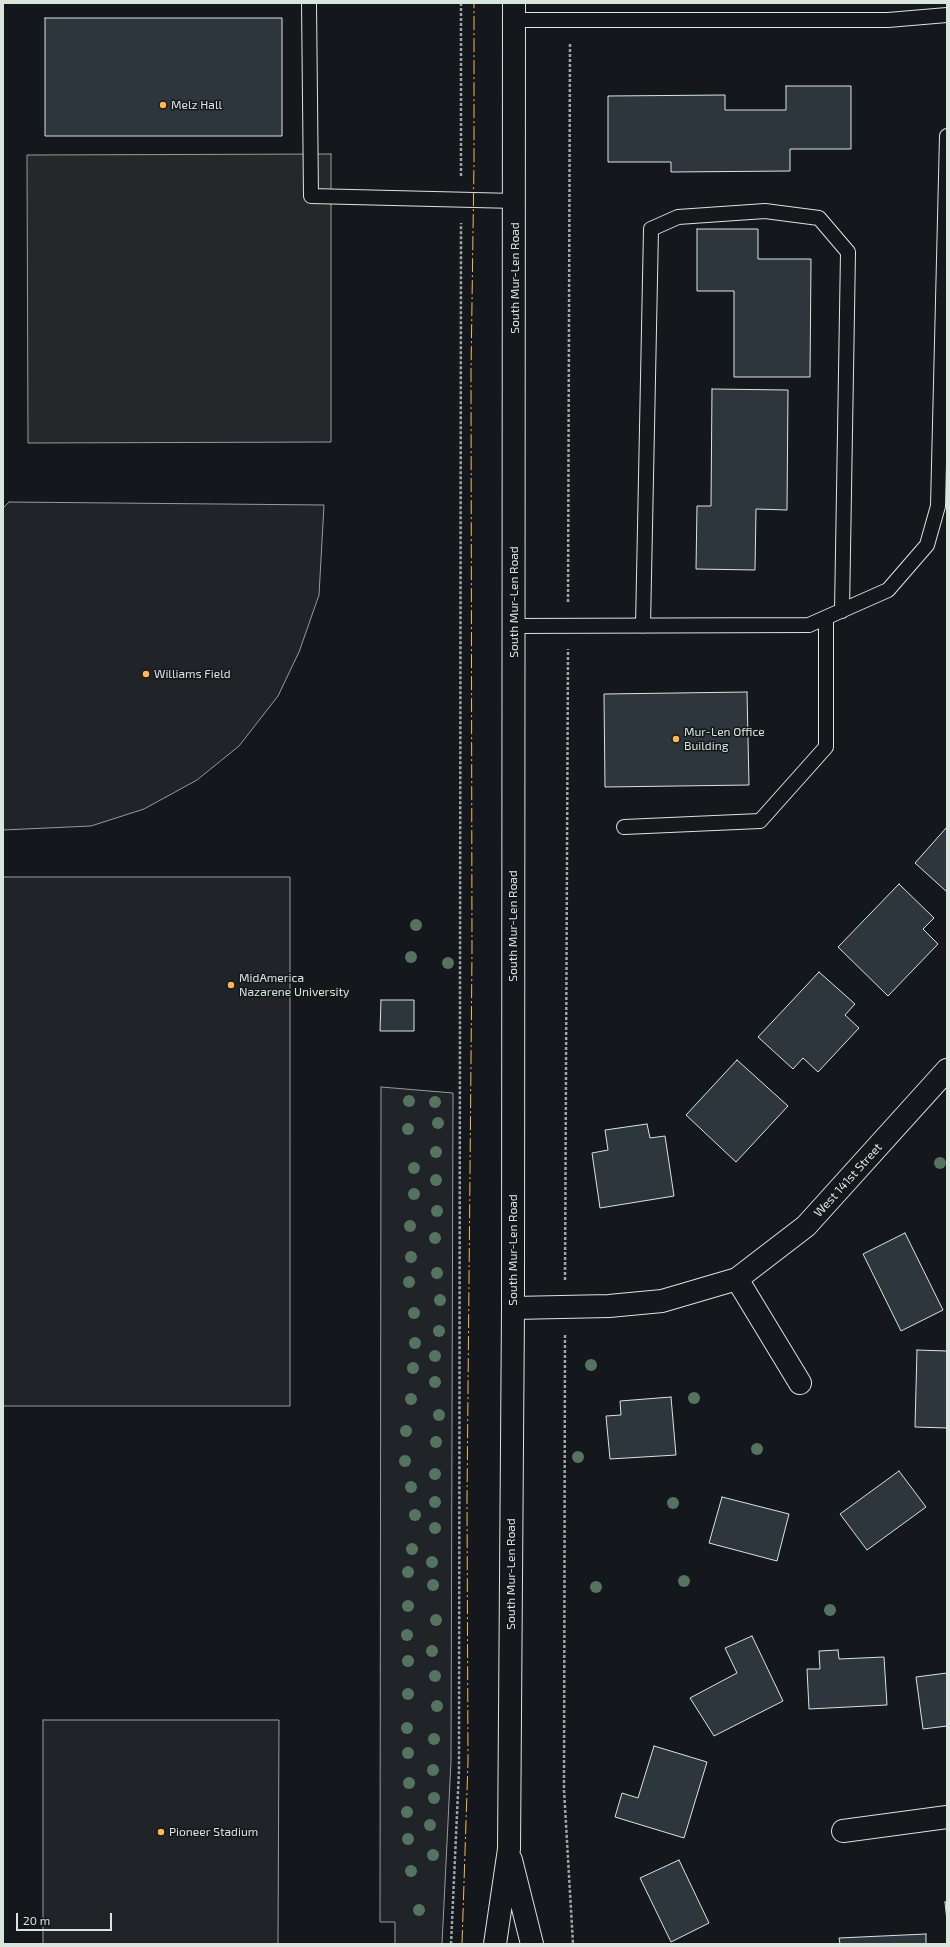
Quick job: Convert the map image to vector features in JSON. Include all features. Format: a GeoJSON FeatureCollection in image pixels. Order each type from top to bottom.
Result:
{"type":"FeatureCollection","features":[{"type":"Feature","properties":{"kind":"main road","name":"South Mur-Len Road"},"geometry":{"type":"LineString","coordinates":[[495,1944],[509,1849],[513,1308],[514,11]]}},
{"type":"Feature","properties":{"kind":"main road","name":"West 141st Street"},"geometry":{"type":"LineString","coordinates":[[513,1308],[609,1306],[662,1301],[738,1279],[806,1226],[947,1070]]}},
{"type":"Feature","properties":{"kind":"main road"},"geometry":{"type":"LineString","coordinates":[[738,1279],[800,1383]]}},
{"type":"Feature","properties":{"kind":"main road"},"geometry":{"type":"LineString","coordinates":[[843,1831],[947,1817]]}},
{"type":"Feature","properties":{"kind":"main road","name":"South Mur-Len Road"},"geometry":{"type":"LineString","coordinates":[[509,1849],[532,1944]]}},
{"type":"Feature","properties":{"kind":"lane"},"geometry":{"type":"LineString","coordinates":[[309,3],[311,196],[515,201]]}},
{"type":"Feature","properties":{"kind":"lane"},"geometry":{"type":"LineString","coordinates":[[514,11],[570,20],[888,20],[947,15]]}},
{"type":"Feature","properties":{"kind":"lane"},"geometry":{"type":"LineString","coordinates":[[514,626],[809,625],[888,590],[927,545],[938,506],[947,136]]}},
{"type":"Feature","properties":{"kind":"lane"},"geometry":{"type":"LineString","coordinates":[[644,626],[651,229],[678,217],[765,211],[818,218],[848,252],[842,611]]}},
{"type":"Feature","properties":{"kind":"lane"},"geometry":{"type":"LineString","coordinates":[[624,827],[760,821],[826,747],[826,618]]}},
{"type":"Feature","properties":{"kind":"path"},"geometry":{"type":"LineString","coordinates":[[451,1944],[459,1771],[461,3]]}},
{"type":"Feature","properties":{"kind":"path"},"geometry":{"type":"LineString","coordinates":[[570,20],[564,1307],[564,1790],[573,1944]]}},
{"type":"Feature","properties":{"kind":"shaded area"},"geometry":{"type":"Polygon","coordinates":[[[331,154],[331,442],[28,443],[27,155],[331,154]]]}},
{"type":"Feature","properties":{"kind":"shaded area","name":"Williams Field"},"geometry":{"type":"Polygon","coordinates":[[[9,502],[324,505],[319,595],[299,652],[278,696],[239,746],[197,780],[144,809],[91,826],[3,830],[3,508],[9,502]]]}},
{"type":"Feature","properties":{"kind":"shaded area"},"geometry":{"type":"Polygon","coordinates":[[[3,877],[290,877],[290,1406],[3,1406],[3,877]]]}},
{"type":"Feature","properties":{"kind":"shaded area"},"geometry":{"type":"Polygon","coordinates":[[[381,1087],[453,1093],[451,1761],[442,1944],[395,1944],[395,1922],[380,1922],[381,1087]]]}},
{"type":"Feature","properties":{"kind":"shaded area","name":"Pioneer Stadium"},"geometry":{"type":"Polygon","coordinates":[[[43,1720],[279,1720],[278,1944],[43,1944],[43,1720]]]}},
{"type":"Feature","properties":{"kind":"building","name":"Melz Hall"},"geometry":{"type":"Polygon","coordinates":[[[45,18],[282,18],[282,136],[45,136],[45,18]]]}},
{"type":"Feature","properties":{"kind":"building"},"geometry":{"type":"Polygon","coordinates":[[[786,86],[851,86],[851,149],[790,149],[790,171],[671,172],[671,162],[608,162],[608,96],[725,95],[725,110],[786,110],[786,86]]]}},
{"type":"Feature","properties":{"kind":"building"},"geometry":{"type":"Polygon","coordinates":[[[697,229],[758,229],[758,259],[811,259],[810,377],[734,377],[734,291],[697,291],[697,229]]]}},
{"type":"Feature","properties":{"kind":"building"},"geometry":{"type":"Polygon","coordinates":[[[712,389],[788,390],[787,510],[756,509],[755,570],[696,569],[697,506],[711,506],[712,389]]]}},
{"type":"Feature","properties":{"kind":"building","name":"Mur-Len Office Building"},"geometry":{"type":"Polygon","coordinates":[[[747,692],[749,785],[605,787],[604,694],[747,692]]]}},
{"type":"Feature","properties":{"kind":"building"},"geometry":{"type":"Polygon","coordinates":[[[947,827],[947,892],[915,863],[947,827]]]}},
{"type":"Feature","properties":{"kind":"building"},"geometry":{"type":"Polygon","coordinates":[[[899,884],[934,918],[923,929],[938,944],[888,996],[838,947],[899,884]]]}},
{"type":"Feature","properties":{"kind":"building"},"geometry":{"type":"Polygon","coordinates":[[[819,972],[855,1004],[845,1015],[859,1028],[818,1072],[803,1058],[793,1069],[758,1037],[819,972]]]}},
{"type":"Feature","properties":{"kind":"building"},"geometry":{"type":"Polygon","coordinates":[[[381,1000],[414,1000],[414,1031],[380,1031],[381,1000]]]}},
{"type":"Feature","properties":{"kind":"building"},"geometry":{"type":"Polygon","coordinates":[[[737,1060],[788,1106],[736,1162],[686,1115],[737,1060]]]}},
{"type":"Feature","properties":{"kind":"building"},"geometry":{"type":"Polygon","coordinates":[[[647,1124],[650,1138],[665,1136],[674,1196],[600,1208],[592,1153],[608,1150],[605,1130],[647,1124]]]}},
{"type":"Feature","properties":{"kind":"building"},"geometry":{"type":"Polygon","coordinates":[[[905,1233],[943,1310],[901,1331],[863,1254],[905,1233]]]}},
{"type":"Feature","properties":{"kind":"building"},"geometry":{"type":"Polygon","coordinates":[[[917,1350],[947,1351],[947,1428],[915,1427],[917,1350]]]}},
{"type":"Feature","properties":{"kind":"building"},"geometry":{"type":"Polygon","coordinates":[[[671,1397],[676,1455],[610,1459],[606,1416],[621,1415],[620,1401],[671,1397]]]}},
{"type":"Feature","properties":{"kind":"building"},"geometry":{"type":"Polygon","coordinates":[[[899,1471],[926,1507],[867,1550],[840,1514],[899,1471]]]}},
{"type":"Feature","properties":{"kind":"building"},"geometry":{"type":"Polygon","coordinates":[[[722,1497],[789,1514],[777,1561],[709,1543],[722,1497]]]}},
{"type":"Feature","properties":{"kind":"building"},"geometry":{"type":"Polygon","coordinates":[[[752,1636],[783,1701],[714,1736],[690,1698],[737,1673],[725,1648],[752,1636]]]}},
{"type":"Feature","properties":{"kind":"building"},"geometry":{"type":"Polygon","coordinates":[[[838,1650],[839,1659],[884,1657],[887,1705],[809,1709],[807,1669],[820,1669],[819,1651],[838,1650]]]}},
{"type":"Feature","properties":{"kind":"building"},"geometry":{"type":"Polygon","coordinates":[[[947,1673],[947,1726],[923,1729],[916,1677],[947,1673]]]}},
{"type":"Feature","properties":{"kind":"building"},"geometry":{"type":"Polygon","coordinates":[[[654,1746],[707,1762],[684,1838],[615,1817],[622,1793],[638,1798],[654,1746]]]}},
{"type":"Feature","properties":{"kind":"building"},"geometry":{"type":"Polygon","coordinates":[[[679,1860],[709,1923],[671,1942],[640,1878],[679,1860]]]}},
{"type":"Feature","properties":{"kind":"building"},"geometry":{"type":"Polygon","coordinates":[[[945,1902],[947,1902],[947,1921],[945,1902]]]}},
{"type":"Feature","properties":{"kind":"building"},"geometry":{"type":"Polygon","coordinates":[[[926,1934],[926,1944],[840,1944],[839,1938],[926,1934]]]}},
{"type":"Feature","properties":{"kind":"power"},"geometry":{"type":"LineString","coordinates":[[462,1944],[468,1761],[467,1501],[472,952],[471,372],[474,163],[474,3]]}},
{"type":"Feature","properties":{"kind":"place","name":"Melz Hall"},"geometry":{"type":"Point","coordinates":[163,105]}},
{"type":"Feature","properties":{"kind":"place","name":"Williams Field"},"geometry":{"type":"Point","coordinates":[146,674]}},
{"type":"Feature","properties":{"kind":"place","name":"Mur-Len Office Building"},"geometry":{"type":"Point","coordinates":[676,739]}},
{"type":"Feature","properties":{"kind":"place","name":"MidAmerica Nazarene University"},"geometry":{"type":"Point","coordinates":[231,985]}},
{"type":"Feature","properties":{"kind":"place","name":"Pioneer Stadium"},"geometry":{"type":"Point","coordinates":[161,1832]}}]}
